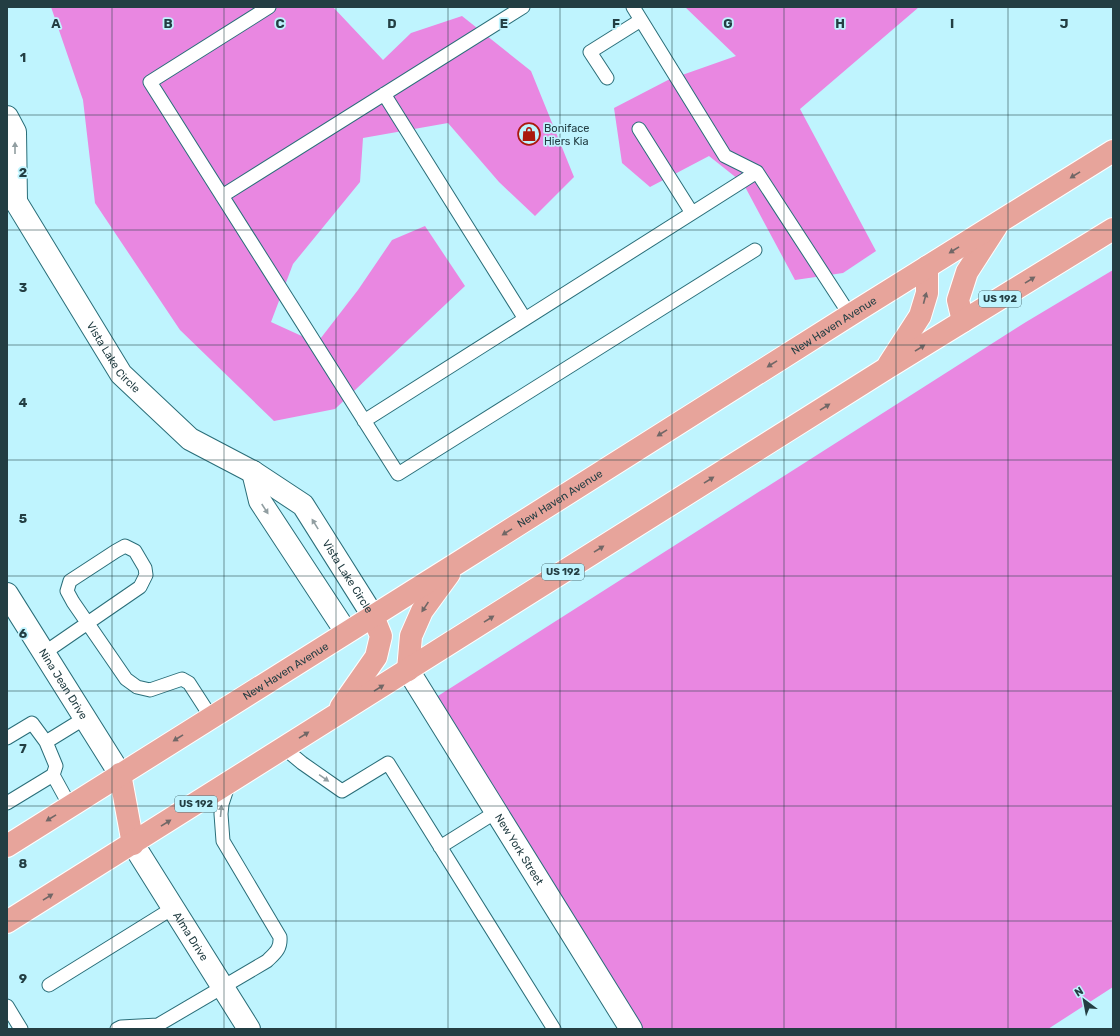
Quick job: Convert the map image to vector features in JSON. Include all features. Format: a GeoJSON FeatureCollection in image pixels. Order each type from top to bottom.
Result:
{"type":"FeatureCollection","features":[{"type":"Feature","properties":{"kind":"main road","name":"New Haven Avenue"},"geometry":{"type":"LineString","coordinates":[[7,846],[1113,151]]}},
{"type":"Feature","properties":{"kind":"main road"},"geometry":{"type":"LineString","coordinates":[[963,321],[958,300],[967,272],[999,222]]}},
{"type":"Feature","properties":{"kind":"main road","name":"US 192"},"geometry":{"type":"LineString","coordinates":[[7,922],[887,368],[1113,229]]}},
{"type":"Feature","properties":{"kind":"main road"},"geometry":{"type":"LineString","coordinates":[[887,368],[920,316],[927,293],[927,267]]}},
{"type":"Feature","properties":{"kind":"main road"},"geometry":{"type":"LineString","coordinates":[[408,670],[411,636],[422,611],[456,564]]}},
{"type":"Feature","properties":{"kind":"main road"},"geometry":{"type":"LineString","coordinates":[[334,716],[376,657],[381,636],[373,616]]}},
{"type":"Feature","properties":{"kind":"main road"},"geometry":{"type":"LineString","coordinates":[[120,774],[133,844]]}},
{"type":"Feature","properties":{"kind":"street","name":"Vista Lake Circle"},"geometry":{"type":"LineString","coordinates":[[7,117],[15,132],[11,194],[121,374],[190,439],[253,472],[304,505],[373,616]]}},
{"type":"Feature","properties":{"kind":"street"},"geometry":{"type":"LineString","coordinates":[[253,472],[260,501],[346,632]]}},
{"type":"Feature","properties":{"kind":"street","name":"Nina Jean Drive"},"geometry":{"type":"LineString","coordinates":[[7,594],[120,774]]}},
{"type":"Feature","properties":{"kind":"street","name":"New York Street"},"geometry":{"type":"LineString","coordinates":[[408,670],[631,1029]]}},
{"type":"Feature","properties":{"kind":"street","name":"Alma Drive"},"geometry":{"type":"LineString","coordinates":[[133,844],[249,1029]]}},
{"type":"Feature","properties":{"kind":"lane"},"geometry":{"type":"LineString","coordinates":[[269,7],[150,82],[398,474],[755,250]]}},
{"type":"Feature","properties":{"kind":"lane"},"geometry":{"type":"LineString","coordinates":[[222,196],[523,7]]}},
{"type":"Feature","properties":{"kind":"lane"},"geometry":{"type":"LineString","coordinates":[[633,7],[725,156],[757,172],[850,315]]}},
{"type":"Feature","properties":{"kind":"lane"},"geometry":{"type":"LineString","coordinates":[[607,78],[590,52],[641,20]]}},
{"type":"Feature","properties":{"kind":"lane"},"geometry":{"type":"LineString","coordinates":[[384,94],[525,319]]}},
{"type":"Feature","properties":{"kind":"lane"},"geometry":{"type":"LineString","coordinates":[[639,129],[692,213]]}},
{"type":"Feature","properties":{"kind":"lane"},"geometry":{"type":"LineString","coordinates":[[364,421],[757,172]]}},
{"type":"Feature","properties":{"kind":"lane"},"geometry":{"type":"LineString","coordinates":[[44,653],[88,624],[140,586],[146,575],[145,568],[135,551],[125,546],[70,581],[67,591],[72,602],[88,624],[126,679],[137,687],[150,690],[182,679],[189,683],[211,717]]}},
{"type":"Feature","properties":{"kind":"lane"},"geometry":{"type":"LineString","coordinates":[[46,742],[85,718]]}},
{"type":"Feature","properties":{"kind":"lane"},"geometry":{"type":"LineString","coordinates":[[7,738],[32,723],[46,742],[56,766],[53,775],[7,803]]}},
{"type":"Feature","properties":{"kind":"lane"},"geometry":{"type":"LineString","coordinates":[[284,748],[302,763],[342,791],[388,763],[554,1029]]}},
{"type":"Feature","properties":{"kind":"lane"},"geometry":{"type":"LineString","coordinates":[[53,775],[70,806]]}},
{"type":"Feature","properties":{"kind":"lane"},"geometry":{"type":"LineString","coordinates":[[117,1029],[121,1027],[158,1025],[267,961],[281,945],[280,937],[223,841],[221,814],[222,804],[229,783]]}},
{"type":"Feature","properties":{"kind":"lane"},"geometry":{"type":"LineString","coordinates":[[440,847],[496,812]]}},
{"type":"Feature","properties":{"kind":"lane"},"geometry":{"type":"LineString","coordinates":[[48,985],[173,908]]}},
{"type":"Feature","properties":{"kind":"lane"},"geometry":{"type":"LineString","coordinates":[[7,1006],[21,1029]]}},
{"type":"Feature","properties":{"kind":"shaded area"},"geometry":{"type":"Polygon","coordinates":[[[51,7],[333,7],[383,60],[411,33],[462,16],[531,71],[574,177],[535,216],[499,182],[448,123],[363,138],[360,182],[293,264],[271,322],[317,343],[358,290],[392,240],[425,226],[465,286],[335,409],[274,421],[180,330],[95,203],[83,100],[51,7]]]}},
{"type":"Feature","properties":{"kind":"shaded area"},"geometry":{"type":"Polygon","coordinates":[[[685,7],[919,7],[800,109],[876,251],[843,273],[795,280],[743,183],[709,156],[650,187],[622,163],[614,108],[668,80],[736,56],[685,7]]]}},
{"type":"Feature","properties":{"kind":"shaded area"},"geometry":{"type":"Polygon","coordinates":[[[1113,270],[1113,987],[1048,1029],[634,1029],[430,701],[1026,322],[1113,270]]]}},
{"type":"Feature","properties":{"kind":"place","name":"Boniface Hiers Kia"},"geometry":{"type":"Point","coordinates":[529,134]}}]}
